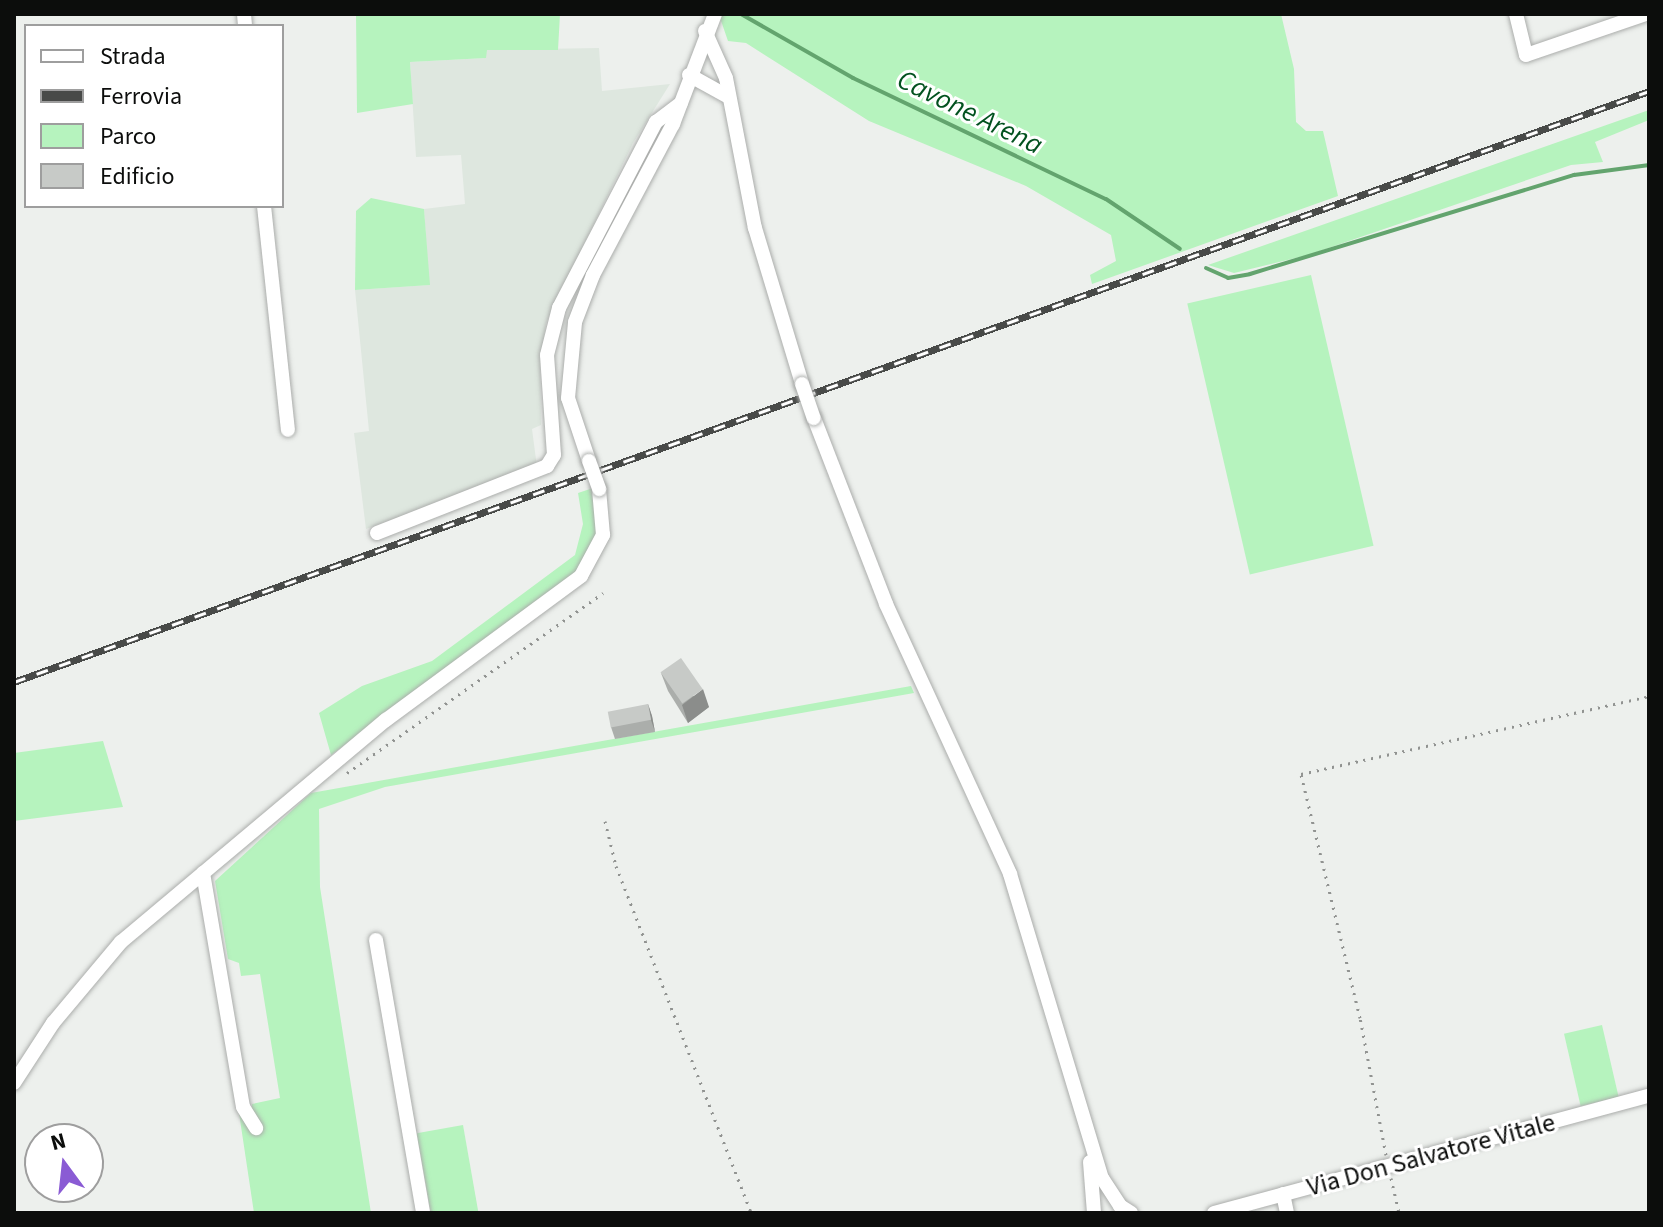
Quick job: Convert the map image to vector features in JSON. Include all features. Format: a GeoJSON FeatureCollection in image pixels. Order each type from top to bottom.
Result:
{"type":"FeatureCollection","features":[{"type":"Feature","properties":{"kind":"street"},"geometry":{"type":"LineString","coordinates":[[14,1083],[90,976],[121,942],[330,767],[581,576],[603,535],[599,489],[568,398],[575,322],[593,275],[681,103],[705,31],[715,14]]}},
{"type":"Feature","properties":{"kind":"street"},"geometry":{"type":"LineString","coordinates":[[1516,14],[1526,55],[1646,14]]}},
{"type":"Feature","properties":{"kind":"street"},"geometry":{"type":"LineString","coordinates":[[705,31],[717,48],[755,228],[814,418],[886,604],[1006,864],[1046,982],[1087,1137],[1102,1178],[1128,1212]]}},
{"type":"Feature","properties":{"kind":"street"},"geometry":{"type":"LineString","coordinates":[[689,75],[727,96]]}},
{"type":"Feature","properties":{"kind":"street"},"geometry":{"type":"LineString","coordinates":[[377,533],[547,466],[554,455],[547,355],[559,308],[656,122],[681,103]]}},
{"type":"Feature","properties":{"kind":"street"},"geometry":{"type":"LineString","coordinates":[[264,208],[288,430]]}},
{"type":"Feature","properties":{"kind":"street"},"geometry":{"type":"LineString","coordinates":[[203,873],[243,1107],[256,1128]]}},
{"type":"Feature","properties":{"kind":"street"},"geometry":{"type":"LineString","coordinates":[[376,940],[423,1213]]}},
{"type":"Feature","properties":{"kind":"street","name":"Via Don Salvatore Vitale"},"geometry":{"type":"LineString","coordinates":[[1214,1213],[1649,1096]]}},
{"type":"Feature","properties":{"kind":"street"},"geometry":{"type":"LineString","coordinates":[[1087,1137],[1096,1211]]}},
{"type":"Feature","properties":{"kind":"street"},"geometry":{"type":"LineString","coordinates":[[1283,1194],[1287,1213]]}},
{"type":"Feature","properties":{"kind":"path"},"geometry":{"type":"LineString","coordinates":[[330,767],[346,773],[603,593]]}},
{"type":"Feature","properties":{"kind":"path"},"geometry":{"type":"LineString","coordinates":[[1399,1213],[1360,1018],[1301,774],[1649,696]]}},
{"type":"Feature","properties":{"kind":"path"},"geometry":{"type":"LineString","coordinates":[[605,821],[616,866],[751,1213]]}},
{"type":"Feature","properties":{"kind":"shaded area"},"geometry":{"type":"Polygon","coordinates":[[[599,48],[602,91],[670,84],[633,143],[546,323],[540,367],[541,425],[532,429],[537,467],[366,529],[354,433],[369,431],[355,290],[429,285],[424,209],[465,204],[461,155],[416,157],[410,62],[486,58],[486,50],[599,48]]]}},
{"type":"Feature","properties":{"kind":"green space"},"geometry":{"type":"Polygon","coordinates":[[[356,14],[560,14],[558,50],[487,50],[486,58],[410,62],[413,104],[357,113],[356,14]]]}},
{"type":"Feature","properties":{"kind":"green space"},"geometry":{"type":"Polygon","coordinates":[[[1281,14],[1294,69],[1296,122],[1306,131],[1323,131],[1338,196],[1092,284],[1090,275],[1116,261],[1111,235],[1026,186],[869,121],[746,43],[728,41],[719,15],[1281,14]]]}},
{"type":"Feature","properties":{"kind":"green space"},"geometry":{"type":"Polygon","coordinates":[[[1649,110],[1649,120],[1595,142],[1603,162],[1571,165],[1308,255],[1234,273],[1208,265],[1649,110]]]}},
{"type":"Feature","properties":{"kind":"green space"},"geometry":{"type":"Polygon","coordinates":[[[371,198],[424,209],[430,285],[355,290],[356,211],[371,198]]]}},
{"type":"Feature","properties":{"kind":"green space"},"geometry":{"type":"Polygon","coordinates":[[[1311,275],[1374,546],[1250,574],[1187,304],[1311,275]]]}},
{"type":"Feature","properties":{"kind":"green space"},"geometry":{"type":"Polygon","coordinates":[[[596,487],[599,532],[575,574],[331,755],[319,713],[362,686],[432,661],[575,555],[583,524],[578,493],[596,487]]]}},
{"type":"Feature","properties":{"kind":"green space"},"geometry":{"type":"Polygon","coordinates":[[[911,686],[914,693],[385,787],[319,809],[320,887],[371,1213],[254,1213],[239,1113],[252,1109],[252,1104],[280,1098],[260,974],[241,976],[239,963],[228,959],[215,881],[311,793],[911,686]]]}},
{"type":"Feature","properties":{"kind":"green space"},"geometry":{"type":"Polygon","coordinates":[[[103,741],[123,807],[14,821],[14,753],[103,741]]]}},
{"type":"Feature","properties":{"kind":"green space"},"geometry":{"type":"Polygon","coordinates":[[[1602,1025],[1619,1097],[1581,1106],[1564,1034],[1602,1025]]]}},
{"type":"Feature","properties":{"kind":"green space"},"geometry":{"type":"Polygon","coordinates":[[[463,1125],[478,1213],[431,1213],[417,1133],[463,1125]]]}},
{"type":"Feature","properties":{"kind":"building"},"geometry":{"type":"Polygon","coordinates":[[[681,658],[703,689],[682,703],[661,672],[681,658]]]}},
{"type":"Feature","properties":{"kind":"building"},"geometry":{"type":"Polygon","coordinates":[[[648,704],[651,720],[611,728],[608,712],[648,704]]]}},
{"type":"Feature","properties":{"kind":"waterway","name":"Cavone Arena"},"geometry":{"type":"LineString","coordinates":[[741,14],[853,78],[1106,199],[1180,249]]}},
{"type":"Feature","properties":{"kind":"waterway","name":"Cavone Arena"},"geometry":{"type":"LineString","coordinates":[[1206,268],[1228,278],[1250,274],[1574,175],[1649,165]]}},
{"type":"Feature","properties":{"kind":"railway"},"geometry":{"type":"LineString","coordinates":[[14,682],[1649,91]]}}]}
